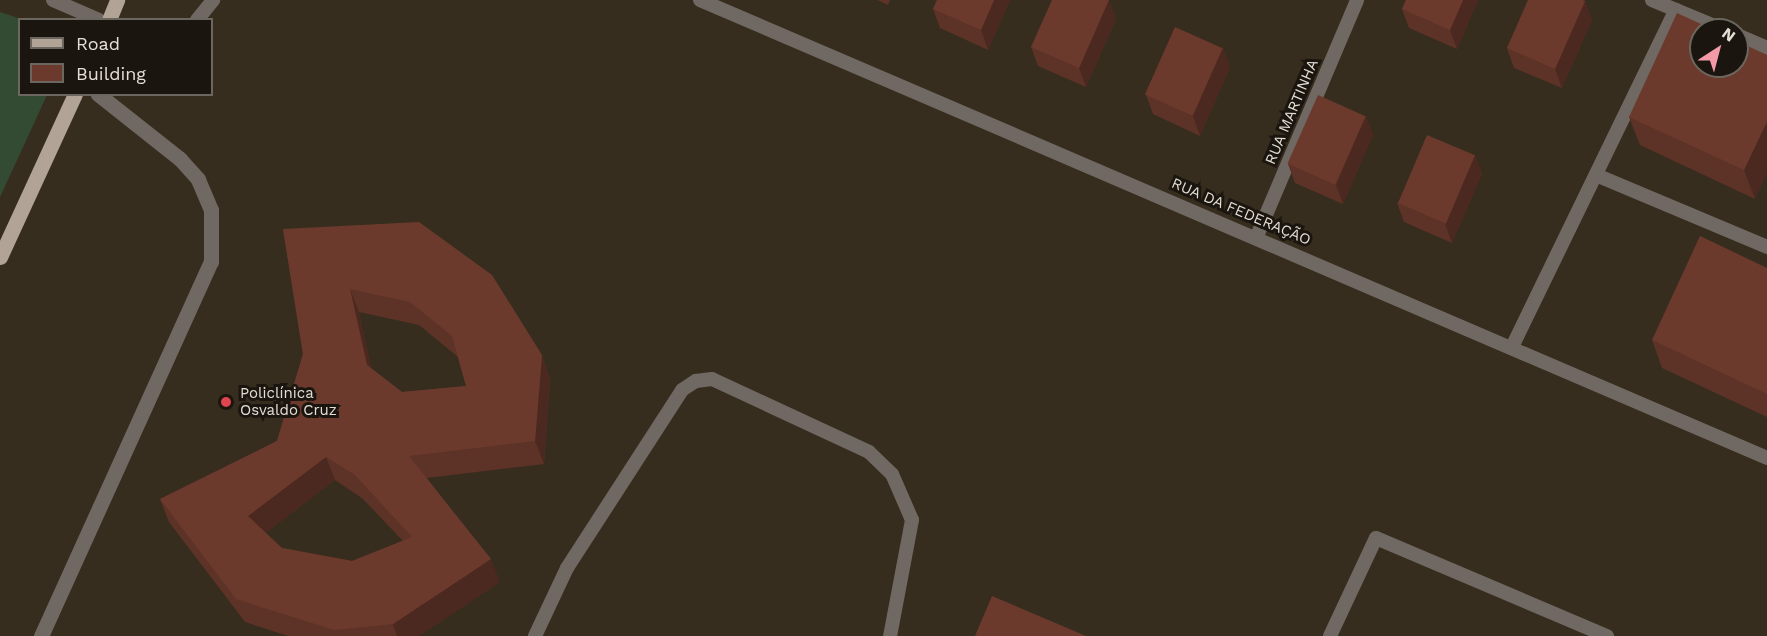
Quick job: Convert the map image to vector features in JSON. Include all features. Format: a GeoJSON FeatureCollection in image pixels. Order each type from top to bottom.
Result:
{"type":"FeatureCollection","features":[{"type":"Feature","properties":{"kind":"main road"},"geometry":{"type":"LineString","coordinates":[[110,18],[117,0]]}},
{"type":"Feature","properties":{"kind":"main road"},"geometry":{"type":"LineString","coordinates":[[0,257],[74,96]]}},
{"type":"Feature","properties":{"kind":"street"},"geometry":{"type":"LineString","coordinates":[[41,636],[211,262],[211,210],[198,179],[180,159],[101,96]]}},
{"type":"Feature","properties":{"kind":"lane"},"geometry":{"type":"LineString","coordinates":[[53,0],[94,18]]}},
{"type":"Feature","properties":{"kind":"lane"},"geometry":{"type":"LineString","coordinates":[[198,18],[213,0]]}},
{"type":"Feature","properties":{"kind":"lane","name":"RUA DA FEDERAÇÃO"},"geometry":{"type":"LineString","coordinates":[[700,0],[1257,236],[1767,458]]}},
{"type":"Feature","properties":{"kind":"lane","name":"RUA MARTINHA"},"geometry":{"type":"LineString","coordinates":[[1257,236],[1358,0]]}},
{"type":"Feature","properties":{"kind":"lane"},"geometry":{"type":"LineString","coordinates":[[1652,0],[1695,18]]}},
{"type":"Feature","properties":{"kind":"lane"},"geometry":{"type":"LineString","coordinates":[[1512,347],[1676,10]]}},
{"type":"Feature","properties":{"kind":"lane"},"geometry":{"type":"LineString","coordinates":[[1749,40],[1767,48]]}},
{"type":"Feature","properties":{"kind":"lane"},"geometry":{"type":"LineString","coordinates":[[1596,175],[1767,247]]}},
{"type":"Feature","properties":{"kind":"lane"},"geometry":{"type":"LineString","coordinates":[[535,636],[567,568],[682,390],[696,381],[712,379],[869,452],[892,474],[912,520],[890,636]]}},
{"type":"Feature","properties":{"kind":"lane"},"geometry":{"type":"LineString","coordinates":[[1330,636],[1376,538],[1606,636]]}},
{"type":"Feature","properties":{"kind":"green space"},"geometry":{"type":"Polygon","coordinates":[[[0,12],[18,18],[18,96],[47,96],[0,197],[0,12]]]}},
{"type":"Feature","properties":{"kind":"building"},"geometry":{"type":"Polygon","coordinates":[[[937,0],[994,0],[981,30],[933,9],[937,0]]]}},
{"type":"Feature","properties":{"kind":"building"},"geometry":{"type":"Polygon","coordinates":[[[1052,0],[1109,0],[1079,68],[1031,47],[1052,0]]]}},
{"type":"Feature","properties":{"kind":"building"},"geometry":{"type":"Polygon","coordinates":[[[1406,0],[1463,0],[1450,30],[1402,9],[1406,0]]]}},
{"type":"Feature","properties":{"kind":"building"},"geometry":{"type":"Polygon","coordinates":[[[1528,0],[1585,1],[1555,69],[1507,48],[1528,0]]]}},
{"type":"Feature","properties":{"kind":"building"},"geometry":{"type":"Polygon","coordinates":[[[1677,13],[1689,19],[1689,78],[1749,78],[1749,47],[1767,55],[1767,122],[1744,170],[1629,117],[1677,13]]]}},
{"type":"Feature","properties":{"kind":"building"},"geometry":{"type":"Polygon","coordinates":[[[1175,27],[1223,48],[1192,116],[1145,95],[1175,27]]]}},
{"type":"Feature","properties":{"kind":"building"},"geometry":{"type":"Polygon","coordinates":[[[1318,95],[1366,116],[1335,185],[1287,164],[1318,95]]]}},
{"type":"Feature","properties":{"kind":"building"},"geometry":{"type":"Polygon","coordinates":[[[1427,135],[1475,155],[1446,223],[1398,203],[1427,135]]]}},
{"type":"Feature","properties":{"kind":"building"},"geometry":{"type":"Polygon","coordinates":[[[419,222],[492,275],[542,355],[535,441],[409,456],[491,559],[393,624],[334,630],[236,599],[160,499],[277,441],[303,354],[283,229],[419,222]],[[350,289],[367,365],[402,392],[466,386],[452,336],[410,302],[350,289]],[[326,457],[248,516],[282,548],[352,561],[412,537],[355,475],[326,457]]]}},
{"type":"Feature","properties":{"kind":"building"},"geometry":{"type":"Polygon","coordinates":[[[1700,236],[1767,268],[1767,394],[1652,340],[1700,236]]]}},
{"type":"Feature","properties":{"kind":"building"},"geometry":{"type":"Polygon","coordinates":[[[992,596],[1086,636],[975,636],[992,596]]]}},
{"type":"Feature","properties":{"kind":"place","name":"Policlínica Osvaldo Cruz"},"geometry":{"type":"Point","coordinates":[226,402]}}]}
